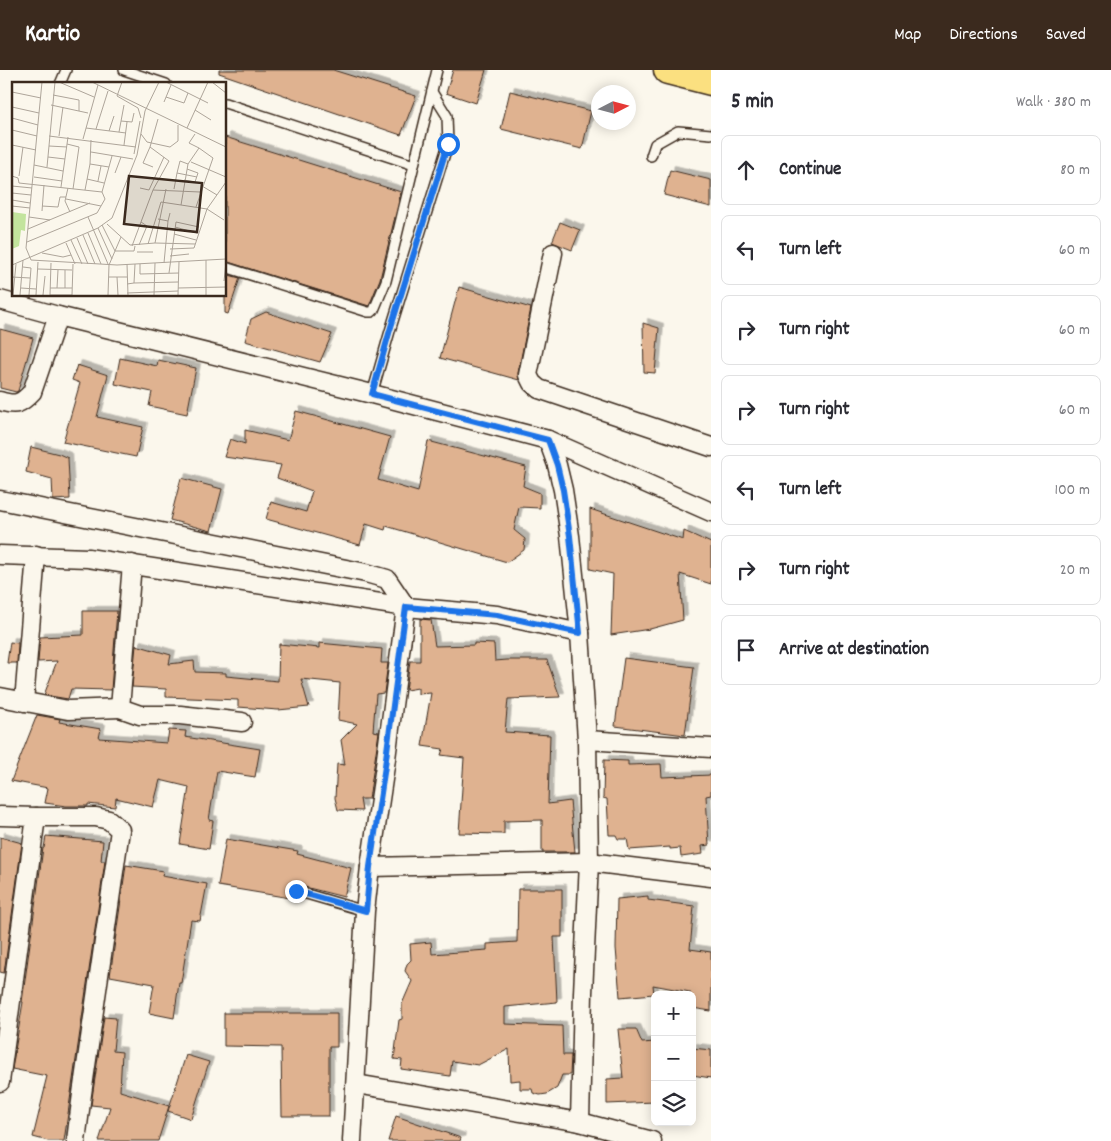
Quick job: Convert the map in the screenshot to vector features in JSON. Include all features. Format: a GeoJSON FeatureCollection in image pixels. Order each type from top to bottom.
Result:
{"type":"FeatureCollection","features":[{"type":"Feature","properties":{"kind":"main road"},"geometry":{"type":"LineString","coordinates":[[668,70],[711,80]]}},
{"type":"Feature","properties":{"kind":"street"},"geometry":{"type":"LineString","coordinates":[[553,253],[528,375],[532,383],[539,389],[711,448]]}},
{"type":"Feature","properties":{"kind":"street"},"geometry":{"type":"LineString","coordinates":[[0,300],[548,440],[711,512]]}},
{"type":"Feature","properties":{"kind":"street"},"geometry":{"type":"LineString","coordinates":[[0,402],[12,405],[24,401],[32,392],[58,316]]}},
{"type":"Feature","properties":{"kind":"street"},"geometry":{"type":"LineString","coordinates":[[548,440],[563,490],[570,536],[580,633],[587,740],[589,862],[580,1122]]}},
{"type":"Feature","properties":{"kind":"street"},"geometry":{"type":"LineString","coordinates":[[0,500],[366,573],[387,579],[406,607],[370,867],[352,1141]]}},
{"type":"Feature","properties":{"kind":"street"},"geometry":{"type":"LineString","coordinates":[[0,555],[88,558],[406,607],[497,615],[580,633]]}},
{"type":"Feature","properties":{"kind":"street"},"geometry":{"type":"LineString","coordinates":[[24,702],[36,555]]}},
{"type":"Feature","properties":{"kind":"street"},"geometry":{"type":"LineString","coordinates":[[120,708],[132,564]]}},
{"type":"Feature","properties":{"kind":"street"},"geometry":{"type":"LineString","coordinates":[[0,697],[68,710],[120,708],[140,715],[180,715],[242,722]]}},
{"type":"Feature","properties":{"kind":"street"},"geometry":{"type":"LineString","coordinates":[[587,740],[711,748]]}},
{"type":"Feature","properties":{"kind":"street"},"geometry":{"type":"LineString","coordinates":[[0,816],[36,818],[96,817],[109,820],[120,830],[76,1141]]}},
{"type":"Feature","properties":{"kind":"street"},"geometry":{"type":"LineString","coordinates":[[0,1082],[36,818]]}},
{"type":"Feature","properties":{"kind":"street"},"geometry":{"type":"LineString","coordinates":[[370,867],[589,862],[711,877]]}},
{"type":"Feature","properties":{"kind":"street"},"geometry":{"type":"LineString","coordinates":[[356,1084],[580,1122],[652,1141]]}},
{"type":"Feature","properties":{"kind":"lane"},"geometry":{"type":"LineString","coordinates":[[61,82],[66,70]]}},
{"type":"Feature","properties":{"kind":"lane"},"geometry":{"type":"LineString","coordinates":[[124,70],[160,82]]}},
{"type":"Feature","properties":{"kind":"lane"},"geometry":{"type":"LineString","coordinates":[[226,268],[372,312],[386,281],[438,70]]}},
{"type":"Feature","properties":{"kind":"lane"},"geometry":{"type":"LineString","coordinates":[[372,394],[448,144],[447,116],[432,92]]}},
{"type":"Feature","properties":{"kind":"lane"},"geometry":{"type":"LineString","coordinates":[[226,103],[414,165]]}},
{"type":"Feature","properties":{"kind":"lane"},"geometry":{"type":"LineString","coordinates":[[651,156],[655,144],[678,131],[711,134]]}},
{"type":"Feature","properties":{"kind":"lane"},"geometry":{"type":"LineString","coordinates":[[296,891],[366,911]]}},
{"type":"Feature","properties":{"kind":"building"},"geometry":{"type":"Polygon","coordinates":[[[219,70],[333,70],[416,96],[401,135],[219,73],[219,70]]]}},
{"type":"Feature","properties":{"kind":"building"},"geometry":{"type":"Polygon","coordinates":[[[453,70],[486,70],[476,103],[446,93],[453,70]]]}},
{"type":"Feature","properties":{"kind":"building"},"geometry":{"type":"Polygon","coordinates":[[[510,91],[591,111],[582,149],[501,129],[510,91]]]}},
{"type":"Feature","properties":{"kind":"building"},"geometry":{"type":"Polygon","coordinates":[[[226,137],[401,192],[380,279],[369,306],[226,261],[226,137]]]}},
{"type":"Feature","properties":{"kind":"building"},"geometry":{"type":"Polygon","coordinates":[[[670,170],[711,180],[711,207],[664,195],[670,170]]]}},
{"type":"Feature","properties":{"kind":"building"},"geometry":{"type":"Polygon","coordinates":[[[560,222],[580,230],[572,250],[552,242],[560,222]]]}},
{"type":"Feature","properties":{"kind":"building"},"geometry":{"type":"Polygon","coordinates":[[[226,274],[240,278],[228,314],[225,313],[226,274]]]}},
{"type":"Feature","properties":{"kind":"building"},"geometry":{"type":"Polygon","coordinates":[[[459,287],[531,308],[518,373],[519,380],[440,358],[459,287]]]}},
{"type":"Feature","properties":{"kind":"building"},"geometry":{"type":"Polygon","coordinates":[[[266,312],[332,334],[320,362],[245,341],[251,319],[266,312]]]}},
{"type":"Feature","properties":{"kind":"building"},"geometry":{"type":"Polygon","coordinates":[[[643,323],[659,328],[655,373],[644,372],[643,323]]]}},
{"type":"Feature","properties":{"kind":"building"},"geometry":{"type":"Polygon","coordinates":[[[0,329],[33,338],[18,391],[16,392],[0,388],[0,329]]]}},
{"type":"Feature","properties":{"kind":"building"},"geometry":{"type":"Polygon","coordinates":[[[120,358],[157,366],[158,360],[196,368],[187,414],[149,406],[152,392],[115,384],[120,358]]]}},
{"type":"Feature","properties":{"kind":"building"},"geometry":{"type":"Polygon","coordinates":[[[77,365],[108,375],[97,417],[143,427],[136,457],[63,442],[80,383],[72,380],[77,365]]]}},
{"type":"Feature","properties":{"kind":"building"},"geometry":{"type":"Polygon","coordinates":[[[296,411],[390,437],[378,480],[418,492],[428,441],[526,467],[523,486],[540,493],[540,508],[519,507],[514,530],[525,539],[524,550],[507,562],[386,526],[385,530],[366,524],[360,545],[266,519],[271,502],[306,512],[312,491],[277,478],[281,465],[224,457],[230,439],[245,444],[245,430],[288,440],[296,411]]]}},
{"type":"Feature","properties":{"kind":"building"},"geometry":{"type":"Polygon","coordinates":[[[31,447],[68,458],[70,499],[53,500],[52,479],[26,472],[31,447]]]}},
{"type":"Feature","properties":{"kind":"building"},"geometry":{"type":"Polygon","coordinates":[[[181,478],[222,489],[211,531],[170,520],[181,478]]]}},
{"type":"Feature","properties":{"kind":"building"},"geometry":{"type":"Polygon","coordinates":[[[590,509],[683,540],[684,531],[711,543],[711,584],[680,574],[683,620],[650,629],[611,635],[613,574],[590,569],[590,509]]]}},
{"type":"Feature","properties":{"kind":"building"},"geometry":{"type":"Polygon","coordinates":[[[83,611],[117,611],[111,690],[71,689],[68,699],[44,695],[57,661],[38,662],[40,637],[83,635],[83,611]]]}},
{"type":"Feature","properties":{"kind":"building"},"geometry":{"type":"Polygon","coordinates":[[[420,619],[431,620],[435,646],[474,645],[474,643],[494,644],[495,661],[547,660],[560,697],[508,699],[505,732],[550,735],[548,804],[570,801],[575,852],[542,852],[542,820],[504,821],[504,834],[459,833],[464,758],[441,755],[443,749],[422,746],[431,693],[418,694],[418,688],[406,690],[410,661],[420,661],[420,619]]]}},
{"type":"Feature","properties":{"kind":"building"},"geometry":{"type":"Polygon","coordinates":[[[10,642],[18,643],[17,663],[7,663],[10,642]]]}},
{"type":"Feature","properties":{"kind":"building"},"geometry":{"type":"Polygon","coordinates":[[[319,643],[382,649],[381,663],[388,663],[384,693],[376,694],[373,731],[379,732],[369,799],[360,799],[362,811],[338,810],[335,798],[337,764],[345,765],[341,740],[357,724],[338,720],[340,683],[301,679],[309,707],[278,710],[238,707],[238,700],[166,697],[166,689],[132,687],[136,645],[171,655],[169,664],[194,661],[195,672],[226,673],[226,676],[278,681],[279,644],[319,648],[319,643]]]}},
{"type":"Feature","properties":{"kind":"building"},"geometry":{"type":"Polygon","coordinates":[[[624,658],[694,667],[685,735],[615,726],[624,658]]]}},
{"type":"Feature","properties":{"kind":"building"},"geometry":{"type":"Polygon","coordinates":[[[37,715],[60,719],[59,722],[101,729],[99,738],[167,743],[169,730],[186,731],[185,737],[260,749],[255,777],[217,771],[209,820],[213,821],[209,849],[180,844],[189,787],[160,780],[153,807],[116,798],[115,807],[88,804],[88,806],[66,806],[45,803],[48,788],[11,781],[37,715]]]}},
{"type":"Feature","properties":{"kind":"building"},"geometry":{"type":"Polygon","coordinates":[[[604,760],[628,761],[628,765],[661,764],[662,777],[711,775],[711,795],[706,796],[709,845],[702,846],[703,854],[681,857],[680,848],[670,849],[670,847],[629,850],[627,839],[618,839],[616,835],[609,835],[607,799],[603,798],[604,760]]]}},
{"type":"Feature","properties":{"kind":"building"},"geometry":{"type":"Polygon","coordinates":[[[46,836],[103,841],[101,861],[105,861],[64,1141],[48,1141],[33,1137],[47,1076],[12,1069],[46,836]]]}},
{"type":"Feature","properties":{"kind":"building"},"geometry":{"type":"Polygon","coordinates":[[[0,837],[22,843],[4,973],[0,972],[0,837]]]}},
{"type":"Feature","properties":{"kind":"building"},"geometry":{"type":"Polygon","coordinates":[[[226,839],[298,851],[297,854],[351,868],[344,897],[297,885],[292,886],[290,898],[218,886],[226,839]]]}},
{"type":"Feature","properties":{"kind":"building"},"geometry":{"type":"Polygon","coordinates":[[[126,865],[163,871],[162,876],[207,884],[200,921],[191,920],[174,1018],[149,1013],[154,984],[110,976],[126,865]]]}},
{"type":"Feature","properties":{"kind":"building"},"geometry":{"type":"Polygon","coordinates":[[[518,889],[562,889],[562,937],[554,937],[557,1002],[505,1007],[505,1024],[562,1026],[563,1055],[571,1055],[570,1075],[562,1075],[557,1088],[547,1094],[540,1095],[533,1093],[532,1089],[520,1089],[520,1080],[510,1081],[509,1049],[478,1065],[452,1061],[450,1076],[401,1069],[402,1060],[394,1059],[399,1020],[402,1019],[402,1004],[412,981],[405,971],[407,964],[411,960],[410,944],[431,942],[432,954],[487,950],[487,944],[517,942],[518,889]]]}},
{"type":"Feature","properties":{"kind":"building"},"geometry":{"type":"Polygon","coordinates":[[[648,896],[648,900],[694,906],[690,949],[711,952],[711,1011],[696,1009],[696,991],[685,991],[653,985],[654,991],[651,991],[651,994],[620,997],[616,948],[617,899],[648,896]]]}},
{"type":"Feature","properties":{"kind":"building"},"geometry":{"type":"Polygon","coordinates":[[[224,1013],[337,1013],[337,1047],[329,1047],[329,1116],[282,1116],[281,1047],[224,1046],[224,1013]]]}},
{"type":"Feature","properties":{"kind":"building"},"geometry":{"type":"Polygon","coordinates":[[[104,1017],[116,1018],[113,1051],[122,1052],[120,1091],[169,1106],[158,1141],[99,1141],[110,1107],[91,1105],[104,1017]]]}},
{"type":"Feature","properties":{"kind":"building"},"geometry":{"type":"Polygon","coordinates":[[[618,1029],[636,1029],[642,1043],[651,1042],[651,1102],[607,1104],[607,1079],[623,1078],[618,1029]]]}},
{"type":"Feature","properties":{"kind":"building"},"geometry":{"type":"Polygon","coordinates":[[[696,1048],[711,1050],[711,1078],[696,1076],[696,1048]]]}},
{"type":"Feature","properties":{"kind":"building"},"geometry":{"type":"Polygon","coordinates":[[[186,1055],[209,1062],[191,1119],[168,1111],[186,1055]]]}},
{"type":"Feature","properties":{"kind":"building"},"geometry":{"type":"Polygon","coordinates":[[[396,1116],[461,1138],[460,1141],[388,1141],[396,1116]]]}},
{"type":"Feature","properties":{"kind":"route"},"geometry":{"type":"LineString","coordinates":[[296,891],[366,911],[370,867],[406,607],[497,615],[580,633],[570,536],[563,490],[548,440],[372,394],[448,144]]}}]}
